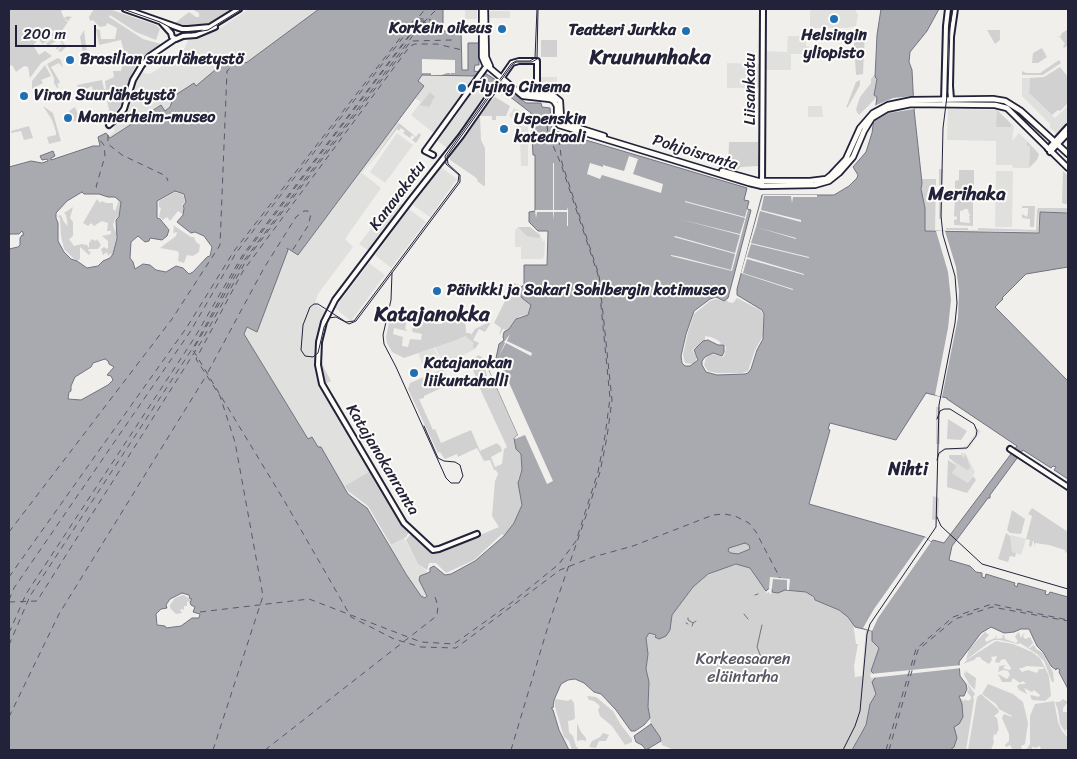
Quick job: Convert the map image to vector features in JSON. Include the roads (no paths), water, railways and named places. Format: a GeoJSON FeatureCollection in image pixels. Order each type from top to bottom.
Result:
{"type":"FeatureCollection","features":[{"type":"Feature","properties":{"kind":"main road"},"geometry":{"type":"LineString","coordinates":[[125,9],[180,27],[183,32],[181,37]]}},
{"type":"Feature","properties":{"kind":"main road"},"geometry":{"type":"LineString","coordinates":[[166,46],[173,28],[209,28],[239,9]]}},
{"type":"Feature","properties":{"kind":"main road"},"geometry":{"type":"LineString","coordinates":[[109,126],[124,109],[133,80],[150,56],[175,39],[196,36],[243,9]]}},
{"type":"Feature","properties":{"kind":"main road"},"geometry":{"type":"LineString","coordinates":[[484,9],[487,65],[500,81],[524,94],[537,96],[551,95],[558,99],[561,119],[565,125]]}},
{"type":"Feature","properties":{"kind":"main road","name":"Liisankatu"},"geometry":{"type":"LineString","coordinates":[[763,9],[763,170],[765,173],[763,182]]}},
{"type":"Feature","properties":{"kind":"main road"},"geometry":{"type":"LineString","coordinates":[[944,102],[948,9]]}},
{"type":"Feature","properties":{"kind":"main road"},"geometry":{"type":"LineString","coordinates":[[951,99],[951,37],[955,9]]}},
{"type":"Feature","properties":{"kind":"main road"},"geometry":{"type":"LineString","coordinates":[[161,22],[175,39]]}},
{"type":"Feature","properties":{"kind":"main road","name":"Kanavakatu"},"geometry":{"type":"LineString","coordinates":[[318,360],[321,332],[332,305],[441,161],[512,63],[519,60],[537,60],[537,96]]}},
{"type":"Feature","properties":{"kind":"main road"},"geometry":{"type":"LineString","coordinates":[[441,161],[426,150],[487,65]]}},
{"type":"Feature","properties":{"kind":"main road"},"geometry":{"type":"LineString","coordinates":[[944,102],[951,99],[998,99],[1014,105],[1068,154]]}},
{"type":"Feature","properties":{"kind":"main road"},"geometry":{"type":"LineString","coordinates":[[944,102],[1004,107],[1068,168]]}},
{"type":"Feature","properties":{"kind":"main road","name":"Pohjoisranta"},"geometry":{"type":"LineString","coordinates":[[565,125],[748,183],[820,180],[834,177],[848,163],[856,151],[862,129],[876,114],[895,106],[944,102]]}},
{"type":"Feature","properties":{"kind":"main road","name":"Pohjoisranta"},"geometry":{"type":"LineString","coordinates":[[565,125],[763,182]]}},
{"type":"Feature","properties":{"kind":"main road"},"geometry":{"type":"LineString","coordinates":[[1056,143],[1068,127]]}},
{"type":"Feature","properties":{"kind":"main road"},"geometry":{"type":"LineString","coordinates":[[1049,150],[1068,133]]}},
{"type":"Feature","properties":{"kind":"main road","name":"Katajanokanranta"},"geometry":{"type":"LineString","coordinates":[[318,360],[319,376],[324,389],[404,523],[430,549],[439,549],[477,534]]}},
{"type":"Feature","properties":{"kind":"main road"},"geometry":{"type":"LineString","coordinates":[[1012,450],[1068,487]]}},
{"type":"Feature","properties":{"kind":"waterway"},"geometry":{"type":"LineString","coordinates":[[744,614],[748,619]]}},
{"type":"Feature","properties":{"kind":"waterway"},"geometry":{"type":"LineString","coordinates":[[688,618],[693,623]]}},
{"type":"Feature","properties":{"kind":"waterway"},"geometry":{"type":"LineString","coordinates":[[692,626],[696,621]]}},
{"type":"Feature","properties":{"kind":"waterway"},"geometry":{"type":"LineString","coordinates":[[761,657],[757,647],[762,625]]}},
{"type":"Feature","properties":{"kind":"tram line"},"geometry":{"type":"LineString","coordinates":[[123,9],[160,22],[177,31],[191,33],[208,30],[242,9]]}},
{"type":"Feature","properties":{"kind":"tram line"},"geometry":{"type":"LineString","coordinates":[[537,9],[535,58],[530,61],[516,61],[511,64],[445,156],[446,164],[459,175],[458,182],[354,321],[346,322],[318,304],[310,307],[303,325],[301,350],[305,356],[313,357],[318,353],[324,327],[329,318],[336,317],[349,324],[356,321],[460,182],[460,175],[448,164],[447,156],[512,65],[516,62],[532,62],[537,59],[538,9]]}},
{"type":"Feature","properties":{"kind":"tram line"},"geometry":{"type":"LineString","coordinates":[[843,750],[860,711],[867,634],[870,624],[936,527],[939,405],[955,323],[957,303],[955,276],[943,235],[941,216],[943,128],[948,88],[950,27],[953,9]]}},
{"type":"Feature","properties":{"kind":"tram line"},"geometry":{"type":"LineString","coordinates":[[392,273],[391,300],[383,335],[384,344],[446,478],[451,483],[459,483],[463,476],[460,465],[438,458],[424,426]]}},
{"type":"Feature","properties":{"kind":"tram line"},"geometry":{"type":"LineString","coordinates":[[937,419],[940,411],[950,409],[974,424],[977,431],[976,436],[967,448],[945,449],[939,453],[937,460]]}},
{"type":"Feature","properties":{"kind":"tram line"},"geometry":{"type":"LineString","coordinates":[[937,517],[941,526],[982,564],[1068,589]]}},
{"type":"Feature","properties":{"kind":"place","name":"Helsingin yliopisto"},"geometry":{"type":"Point","coordinates":[834,19]}},
{"type":"Feature","properties":{"kind":"place","name":"Korkein oikeus"},"geometry":{"type":"Point","coordinates":[502,29]}},
{"type":"Feature","properties":{"kind":"place","name":"Teatteri Jurkka"},"geometry":{"type":"Point","coordinates":[686,31]}},
{"type":"Feature","properties":{"kind":"place","name":"Brasilian suurlähetystö"},"geometry":{"type":"Point","coordinates":[70,60]}},
{"type":"Feature","properties":{"kind":"place","name":"Flying Cinema"},"geometry":{"type":"Point","coordinates":[462,88]}},
{"type":"Feature","properties":{"kind":"place","name":"Viron Suurlähetystö"},"geometry":{"type":"Point","coordinates":[24,96]}},
{"type":"Feature","properties":{"kind":"place","name":"Mannerheim-museo"},"geometry":{"type":"Point","coordinates":[68,118]}},
{"type":"Feature","properties":{"kind":"place","name":"Uspenskin katedraali"},"geometry":{"type":"Point","coordinates":[504,129]}},
{"type":"Feature","properties":{"kind":"place","name":"Päivikki ja Sakari Sohlbergin kotimuseo"},"geometry":{"type":"Point","coordinates":[437,291]}},
{"type":"Feature","properties":{"kind":"place","name":"Katajanokan liikuntahalli"},"geometry":{"type":"Point","coordinates":[414,373]}},
{"type":"Feature","properties":{"kind":"district","name":"Kruununhaka"},"geometry":{"type":"Point","coordinates":[650,59]}},
{"type":"Feature","properties":{"kind":"district","name":"Merihaka"},"geometry":{"type":"Point","coordinates":[967,195]}},
{"type":"Feature","properties":{"kind":"district","name":"Katajanokka"},"geometry":{"type":"Point","coordinates":[432,316]}},
{"type":"Feature","properties":{"kind":"district","name":"Nihti"},"geometry":{"type":"Point","coordinates":[908,470]}},
{"type":"Feature","properties":{"kind":"park label","name":"Korkeasaaren eläintarha"},"geometry":{"type":"Point","coordinates":[743,669]}}]}
